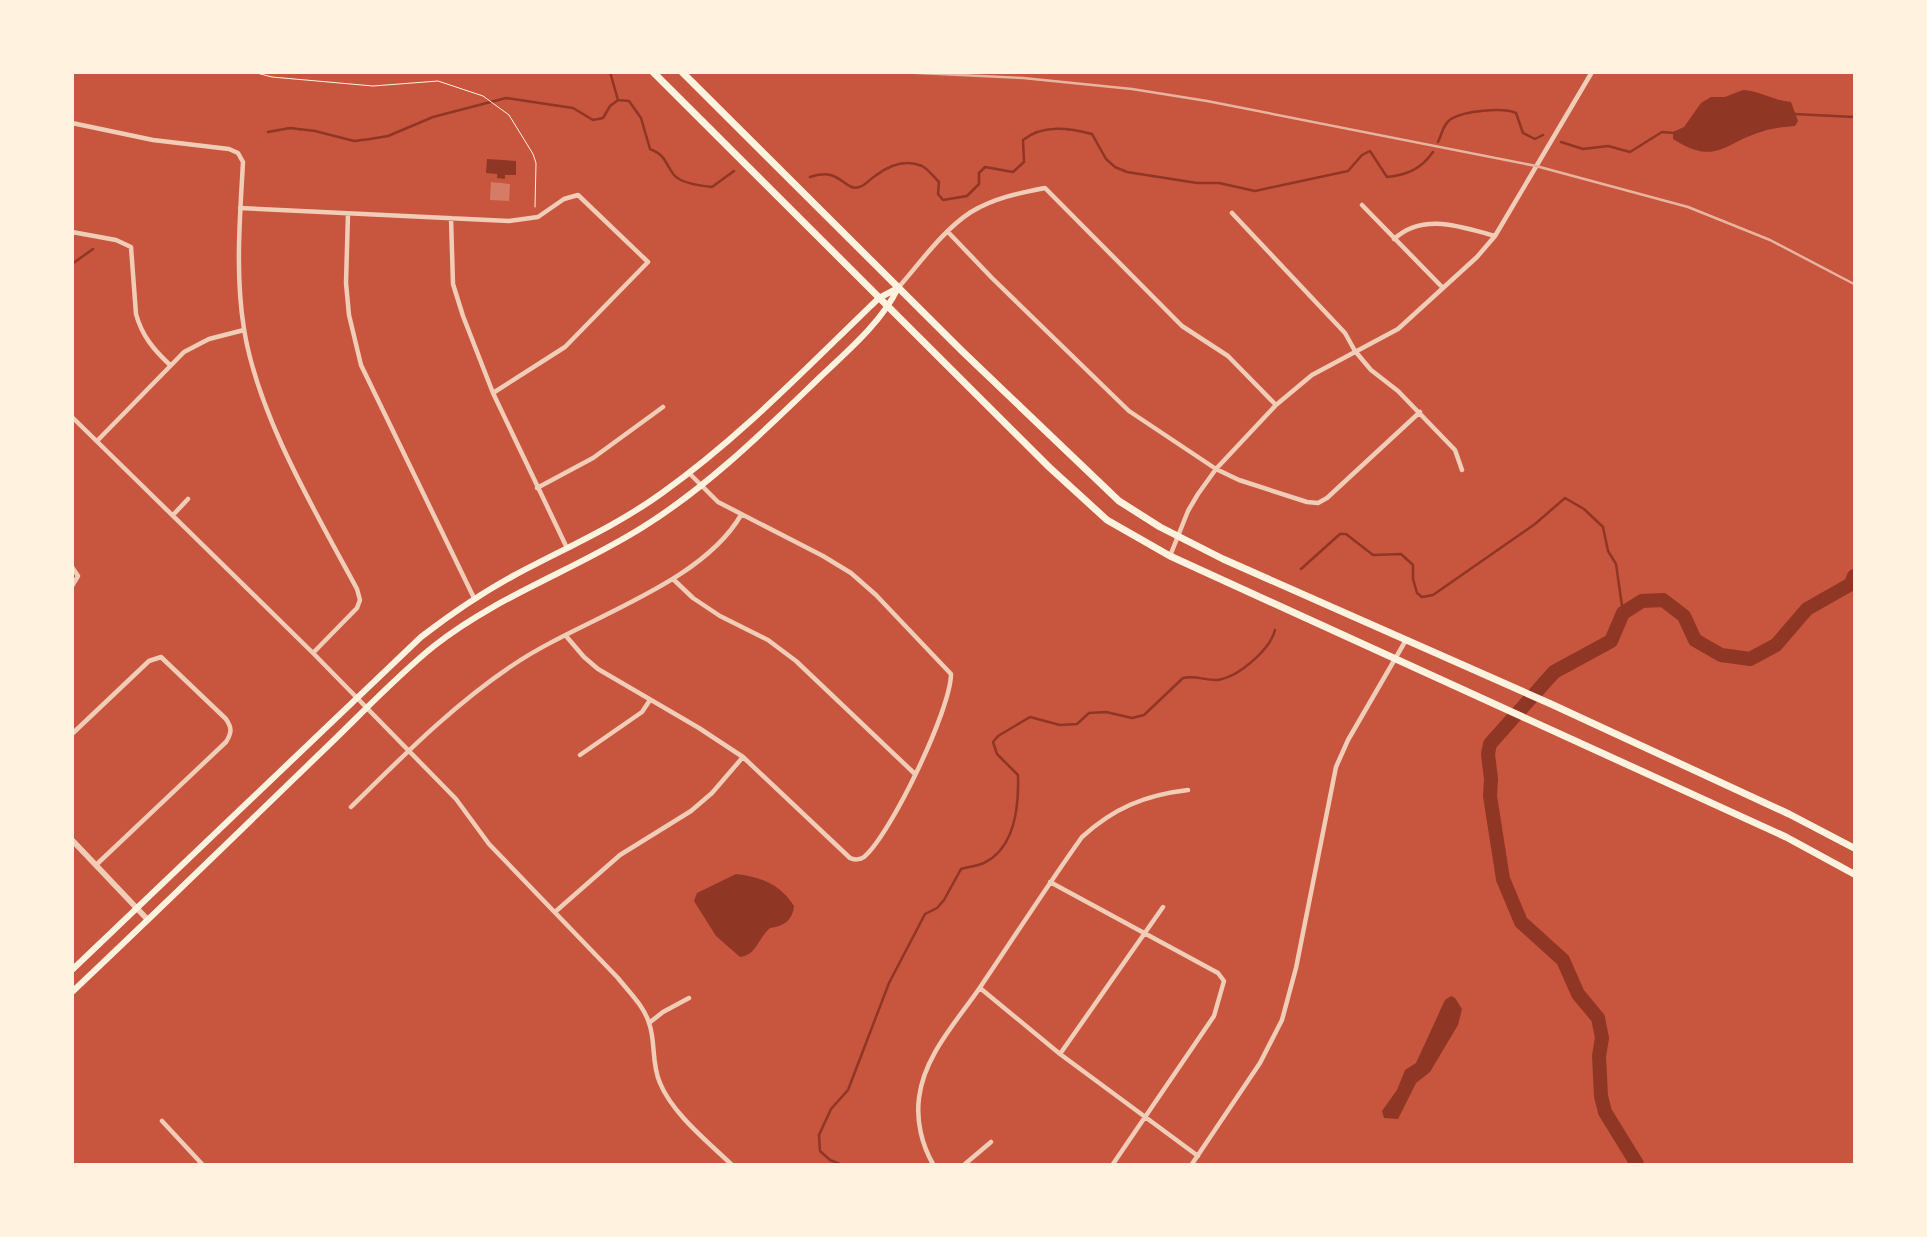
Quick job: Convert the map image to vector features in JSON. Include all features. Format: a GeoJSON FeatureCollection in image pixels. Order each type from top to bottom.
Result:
{"type":"FeatureCollection","features":[{"type":"Feature","properties":{"kind":"main road"},"geometry":{"type":"LineString","coordinates":[[652,72],[1086,503],[1107,520],[1170,556],[1786,837],[1854,874]]}},
{"type":"Feature","properties":{"kind":"main road"},"geometry":{"type":"LineString","coordinates":[[682,72],[898,288],[1119,501],[1178,536],[1223,559],[1551,704],[1746,794],[1854,848]]}},
{"type":"Feature","properties":{"kind":"main road"},"geometry":{"type":"LineString","coordinates":[[72,970],[421,637],[474,598],[635,511],[689,473],[765,410],[878,298],[898,288]]}},
{"type":"Feature","properties":{"kind":"main road"},"geometry":{"type":"LineString","coordinates":[[72,992],[366,708],[434,646],[520,590],[615,543],[671,509],[775,420],[889,308],[898,288]]}},
{"type":"Feature","properties":{"kind":"main road"},"geometry":{"type":"LineString","coordinates":[[765,410],[775,420]]}},
{"type":"Feature","properties":{"kind":"street"},"geometry":{"type":"LineString","coordinates":[[1170,556],[1188,511],[1216,469],[1276,405],[1312,375],[1398,329],[1443,288],[1495,236],[1592,72]]}},
{"type":"Feature","properties":{"kind":"street"},"geometry":{"type":"LineString","coordinates":[[72,123],[153,140],[230,149],[238,153],[243,162],[238,277],[244,330],[259,382],[276,428],[360,600],[357,608],[312,653]]}},
{"type":"Feature","properties":{"kind":"street"},"geometry":{"type":"LineString","coordinates":[[898,288],[948,232],[971,212],[1012,194],[1045,188],[1182,326],[1228,356],[1276,405]]}},
{"type":"Feature","properties":{"kind":"street"},"geometry":{"type":"LineString","coordinates":[[240,208],[509,221],[531,218],[547,212],[564,199],[578,195],[648,262],[565,347],[493,393]]}},
{"type":"Feature","properties":{"kind":"street"},"geometry":{"type":"LineString","coordinates":[[1362,205],[1443,288]]}},
{"type":"Feature","properties":{"kind":"street"},"geometry":{"type":"LineString","coordinates":[[348,214],[346,282],[349,315],[361,365],[474,598]]}},
{"type":"Feature","properties":{"kind":"street"},"geometry":{"type":"LineString","coordinates":[[1232,214],[1345,333],[1355,351],[1370,370],[1398,391],[1455,450],[1462,470]]}},
{"type":"Feature","properties":{"kind":"street"},"geometry":{"type":"LineString","coordinates":[[452,218],[453,284],[493,393],[567,548]]}},
{"type":"Feature","properties":{"kind":"street"},"geometry":{"type":"LineString","coordinates":[[1394,239],[1405,230],[1442,222],[1495,236]]}},
{"type":"Feature","properties":{"kind":"street"},"geometry":{"type":"LineString","coordinates":[[72,232],[116,240],[131,247],[139,325],[152,346],[170,365]]}},
{"type":"Feature","properties":{"kind":"street"},"geometry":{"type":"LineString","coordinates":[[948,232],[992,278],[1129,410],[1216,469],[1248,483],[1307,502],[1318,503],[1327,498],[1420,412]]}},
{"type":"Feature","properties":{"kind":"street"},"geometry":{"type":"LineString","coordinates":[[97,441],[184,352],[199,343],[228,333],[244,330]]}},
{"type":"Feature","properties":{"kind":"street"},"geometry":{"type":"LineString","coordinates":[[537,488],[593,458],[663,407]]}},
{"type":"Feature","properties":{"kind":"street"},"geometry":{"type":"LineString","coordinates":[[72,417],[312,653],[456,799],[489,844],[618,978],[650,1023],[654,1068],[660,1085],[673,1105],[731,1164]]}},
{"type":"Feature","properties":{"kind":"street"},"geometry":{"type":"LineString","coordinates":[[566,636],[584,657],[598,669],[724,743],[743,757],[850,858],[854,860],[863,858],[882,835],[915,774],[940,720],[951,682],[951,674],[876,595],[851,574],[823,556],[741,516],[718,502],[689,473]]}},
{"type":"Feature","properties":{"kind":"street"},"geometry":{"type":"LineString","coordinates":[[173,515],[188,499]]}},
{"type":"Feature","properties":{"kind":"street"},"geometry":{"type":"LineString","coordinates":[[351,807],[408,751],[514,664],[673,579],[714,550],[728,536],[741,516]]}},
{"type":"Feature","properties":{"kind":"street"},"geometry":{"type":"LineString","coordinates":[[72,567],[78,576],[74,585]]}},
{"type":"Feature","properties":{"kind":"street"},"geometry":{"type":"LineString","coordinates":[[673,579],[693,598],[713,611],[768,640],[796,661],[915,774]]}},
{"type":"Feature","properties":{"kind":"street"},"geometry":{"type":"LineString","coordinates":[[1192,1164],[1254,1074],[1278,1031],[1296,968],[1336,767],[1348,740],[1406,640]]}},
{"type":"Feature","properties":{"kind":"street"},"geometry":{"type":"LineString","coordinates":[[72,734],[149,661],[161,657],[226,719],[231,727],[231,734],[226,742],[96,865]]}},
{"type":"Feature","properties":{"kind":"street"},"geometry":{"type":"LineString","coordinates":[[580,755],[642,712],[650,700]]}},
{"type":"Feature","properties":{"kind":"street"},"geometry":{"type":"LineString","coordinates":[[555,912],[620,855],[691,811],[712,793],[743,757]]}},
{"type":"Feature","properties":{"kind":"street"},"geometry":{"type":"LineString","coordinates":[[932,1164],[926,1153],[918,1119],[919,1097],[936,1051],[956,1019],[980,988],[1082,837],[1101,820],[1118,809],[1162,793],[1188,790]]}},
{"type":"Feature","properties":{"kind":"street"},"geometry":{"type":"LineString","coordinates":[[72,840],[148,920]]}},
{"type":"Feature","properties":{"kind":"street"},"geometry":{"type":"LineString","coordinates":[[1050,882],[1224,978],[1224,986],[1214,1016],[1113,1164]]}},
{"type":"Feature","properties":{"kind":"street"},"geometry":{"type":"LineString","coordinates":[[1060,1054],[1163,907]]}},
{"type":"Feature","properties":{"kind":"street"},"geometry":{"type":"LineString","coordinates":[[980,988],[1060,1054],[1198,1156]]}},
{"type":"Feature","properties":{"kind":"street"},"geometry":{"type":"LineString","coordinates":[[650,1023],[663,1012],[689,998]]}},
{"type":"Feature","properties":{"kind":"street"},"geometry":{"type":"LineString","coordinates":[[162,1121],[202,1164]]}},
{"type":"Feature","properties":{"kind":"street"},"geometry":{"type":"LineString","coordinates":[[965,1164],[991,1142]]}},
{"type":"Feature","properties":{"kind":"path"},"geometry":{"type":"LineString","coordinates":[[253,72],[272,77],[373,86],[438,82],[465,88],[489,100],[509,115],[533,154],[536,163],[535,207]]}},
{"type":"Feature","properties":{"kind":"shaded area"},"geometry":{"type":"Polygon","coordinates":[[[1743,90],[1791,102],[1798,121],[1795,126],[1764,131],[1711,152],[1688,147],[1673,139],[1673,132],[1684,127],[1701,103],[1711,97],[1725,97],[1743,90]]]}},
{"type":"Feature","properties":{"kind":"shaded area"},"geometry":{"type":"Polygon","coordinates":[[[487,159],[516,161],[516,175],[505,175],[505,179],[497,178],[497,174],[486,173],[487,159]]]}},
{"type":"Feature","properties":{"kind":"shaded area"},"geometry":{"type":"Polygon","coordinates":[[[736,874],[754,877],[769,883],[783,892],[794,906],[792,915],[786,922],[770,928],[754,950],[746,956],[740,957],[716,936],[694,901],[697,893],[736,874]]]}},
{"type":"Feature","properties":{"kind":"shaded area"},"geometry":{"type":"Polygon","coordinates":[[[1451,996],[1455,998],[1462,1009],[1458,1025],[1430,1072],[1416,1083],[1398,1119],[1384,1118],[1382,1111],[1397,1090],[1405,1070],[1416,1063],[1445,1000],[1451,996]]]}},
{"type":"Feature","properties":{"kind":"building"},"geometry":{"type":"Polygon","coordinates":[[[491,182],[510,184],[509,201],[490,200],[491,182]]]}},
{"type":"Feature","properties":{"kind":"waterway"},"geometry":{"type":"LineString","coordinates":[[610,72],[618,100]]}},
{"type":"Feature","properties":{"kind":"waterway"},"geometry":{"type":"LineString","coordinates":[[268,132],[290,128],[315,131],[354,141],[370,139],[388,136],[433,117],[506,98],[573,108],[593,120],[603,118],[610,106],[618,100],[629,101],[641,118],[650,149],[662,157],[677,178],[692,184],[712,187],[734,171]]}},
{"type":"Feature","properties":{"kind":"waterway"},"geometry":{"type":"LineString","coordinates":[[1438,142],[1448,121],[1457,116],[1484,111],[1502,110],[1516,113],[1523,133],[1535,139],[1543,135]]}},
{"type":"Feature","properties":{"kind":"waterway"},"geometry":{"type":"LineString","coordinates":[[1794,114],[1854,117]]}},
{"type":"Feature","properties":{"kind":"waterway"},"geometry":{"type":"LineString","coordinates":[[810,177],[820,174],[829,175],[854,188],[863,185],[885,169],[909,163],[922,166],[929,171],[939,182],[938,194],[943,200],[967,196],[979,184],[979,173],[985,167],[1013,172],[1024,162],[1023,140],[1039,131],[1048,129],[1074,130],[1092,134],[1106,159],[1115,167],[1127,172],[1197,183],[1219,183],[1255,191],[1348,171],[1362,155],[1370,151],[1387,177],[1401,175],[1424,163],[1433,152]]}},
{"type":"Feature","properties":{"kind":"waterway"},"geometry":{"type":"LineString","coordinates":[[1561,142],[1583,149],[1608,146],[1630,152],[1662,132],[1674,133]]}},
{"type":"Feature","properties":{"kind":"waterway"},"geometry":{"type":"LineString","coordinates":[[72,264],[93,249]]}},
{"type":"Feature","properties":{"kind":"waterway"},"geometry":{"type":"LineString","coordinates":[[1301,569],[1340,534],[1346,534],[1373,555],[1401,554],[1413,565],[1413,579],[1417,593],[1422,597],[1433,595],[1535,524],[1565,498],[1584,509],[1603,527],[1608,551],[1616,564],[1623,613]]}},
{"type":"Feature","properties":{"kind":"waterway"},"geometry":{"type":"LineString","coordinates":[[1637,1164],[1605,1112],[1601,1096],[1599,1056],[1602,1038],[1598,1018],[1578,994],[1563,960],[1521,922],[1503,879],[1490,796],[1491,779],[1488,754],[1490,744],[1554,672],[1611,641],[1623,613],[1642,601],[1663,600],[1684,616],[1695,640],[1721,655],[1750,659],[1776,645],[1807,609],[1851,584],[1854,576]]}},
{"type":"Feature","properties":{"kind":"waterway"},"geometry":{"type":"LineString","coordinates":[[840,1164],[830,1160],[820,1151],[819,1135],[831,1109],[848,1090],[889,983],[925,914],[937,908],[944,900],[961,869],[984,863],[1003,847],[1009,837],[1016,813],[1018,775],[997,754],[993,742],[998,736],[1030,717],[1060,725],[1077,724],[1089,713],[1106,712],[1132,718],[1144,715],[1183,678],[1192,677],[1218,680],[1235,674],[1260,654],[1267,646],[1275,630]]}},
{"type":"Feature","properties":{"kind":"railway"},"geometry":{"type":"LineString","coordinates":[[897,72],[1023,78],[1132,89],[1207,101],[1536,166],[1688,207],[1770,240],[1854,284]]}}]}
